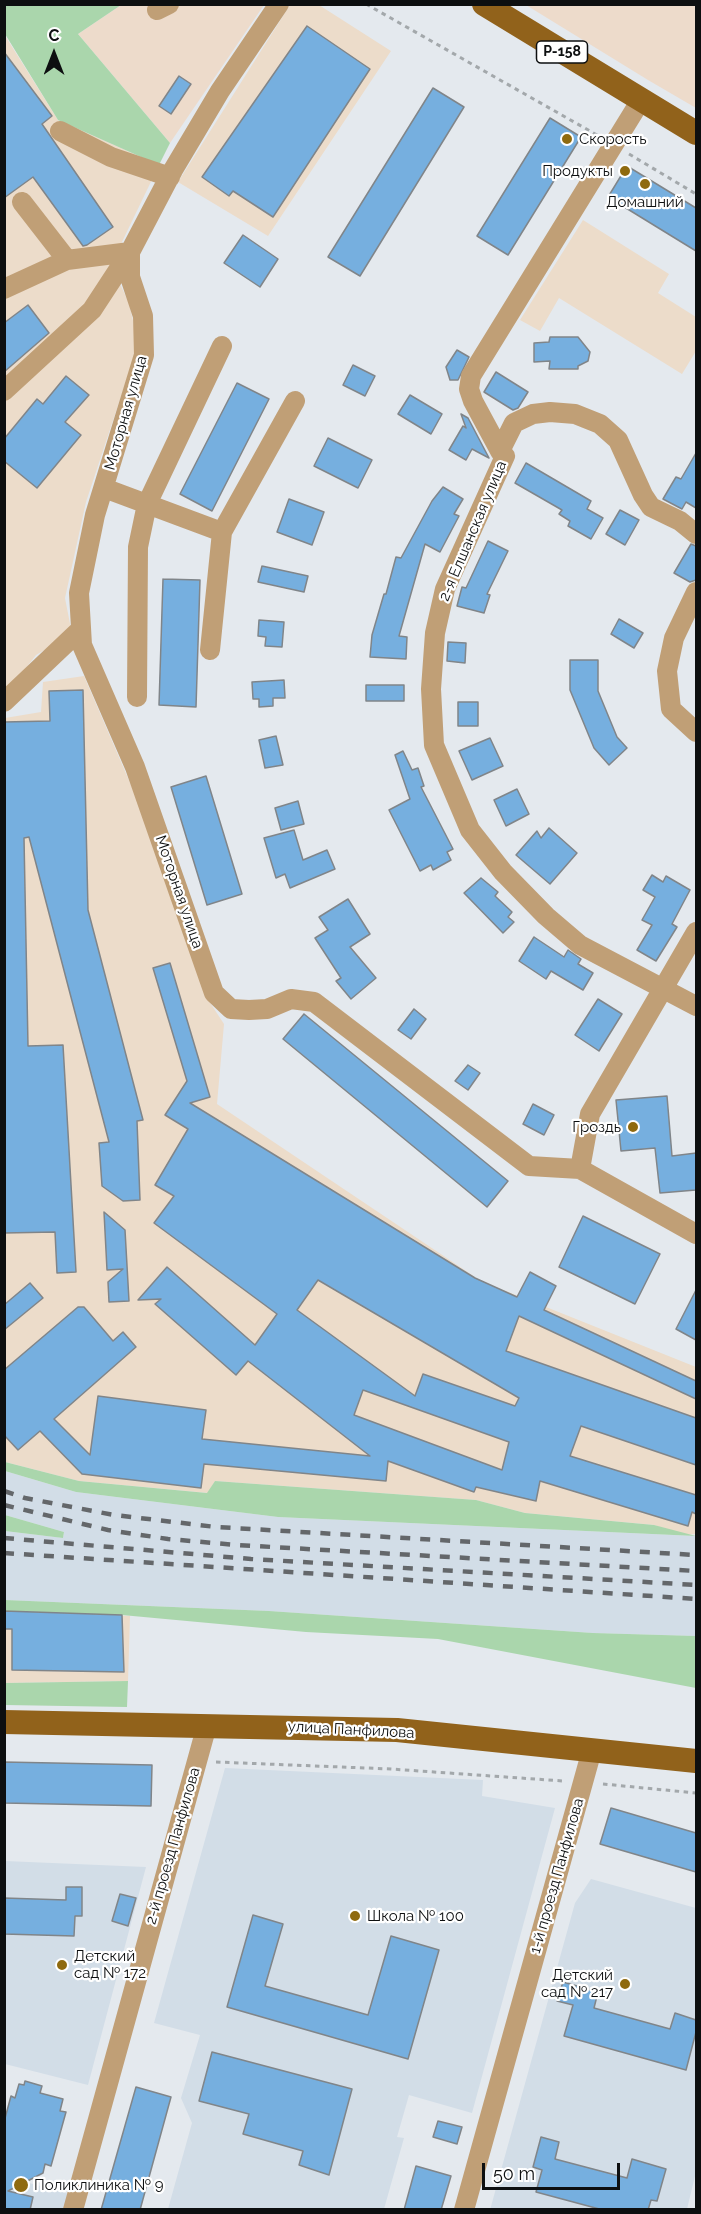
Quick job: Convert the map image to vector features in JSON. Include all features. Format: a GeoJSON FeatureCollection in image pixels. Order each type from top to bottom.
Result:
{"type":"FeatureCollection","features":[{"type":"Feature","properties":{"kind":"main road","name":"Р-158"},"geometry":{"type":"LineString","coordinates":[[484,4],[696,133]]}},
{"type":"Feature","properties":{"kind":"main road","name":"улица Панфилова"},"geometry":{"type":"LineString","coordinates":[[4,1722],[397,1730],[696,1761]]}},
{"type":"Feature","properties":{"kind":"street"},"geometry":{"type":"LineString","coordinates":[[4,391],[92,310],[130,252],[220,91],[274,6]]}},
{"type":"Feature","properties":{"kind":"street","name":"2-я Елшанская улица"},"geometry":{"type":"LineString","coordinates":[[641,100],[471,376],[469,389],[473,401],[500,451],[505,456],[445,589],[435,633],[431,689],[434,745],[470,830],[503,872],[580,945],[696,1006]]}},
{"type":"Feature","properties":{"kind":"street"},"geometry":{"type":"LineString","coordinates":[[60,131],[111,157],[170,177]]}},
{"type":"Feature","properties":{"kind":"street"},"geometry":{"type":"LineString","coordinates":[[22,202],[68,260]]}},
{"type":"Feature","properties":{"kind":"street"},"geometry":{"type":"LineString","coordinates":[[4,289],[68,260],[130,252]]}},
{"type":"Feature","properties":{"kind":"street","name":"Моторная улица"},"geometry":{"type":"LineString","coordinates":[[130,252],[130,277],[143,316],[144,355],[95,515],[79,593],[82,645],[135,767],[214,993],[231,1009],[249,1011],[267,1009],[291,999],[314,1002],[529,1166],[580,1169],[696,1234]]}},
{"type":"Feature","properties":{"kind":"street"},"geometry":{"type":"LineString","coordinates":[[137,697],[138,547],[147,504],[222,345]]}},
{"type":"Feature","properties":{"kind":"street"},"geometry":{"type":"LineString","coordinates":[[210,650],[222,532],[295,401]]}},
{"type":"Feature","properties":{"kind":"street"},"geometry":{"type":"LineString","coordinates":[[500,451],[514,423],[533,414],[550,411],[575,414],[600,424],[618,440],[643,495],[651,507],[680,521],[696,534]]}},
{"type":"Feature","properties":{"kind":"street"},"geometry":{"type":"LineString","coordinates":[[104,488],[222,532]]}},
{"type":"Feature","properties":{"kind":"street"},"geometry":{"type":"LineString","coordinates":[[696,592],[674,638],[667,671],[671,709],[696,732]]}},
{"type":"Feature","properties":{"kind":"street"},"geometry":{"type":"LineString","coordinates":[[4,702],[81,629]]}},
{"type":"Feature","properties":{"kind":"street"},"geometry":{"type":"LineString","coordinates":[[580,1169],[590,1114],[696,932]]}},
{"type":"Feature","properties":{"kind":"street","name":"2-й проезд Панфилова"},"geometry":{"type":"LineString","coordinates":[[73,2210],[207,1725]]}},
{"type":"Feature","properties":{"kind":"street","name":"1-й проезд Панфилова"},"geometry":{"type":"LineString","coordinates":[[464,2210],[592,1750]]}},
{"type":"Feature","properties":{"kind":"path"},"geometry":{"type":"LineString","coordinates":[[366,4],[613,144],[696,194]]}},
{"type":"Feature","properties":{"kind":"path"},"geometry":{"type":"LineString","coordinates":[[197,1761],[391,1769],[583,1782],[696,1793]]}},
{"type":"Feature","properties":{"kind":"shaded area"},"geometry":{"type":"Polygon","coordinates":[[[121,5],[264,5],[170,143],[78,34],[121,5]]]}},
{"type":"Feature","properties":{"kind":"shaded area"},"geometry":{"type":"Polygon","coordinates":[[[290,5],[319,5],[391,51],[268,236],[178,182],[290,5]]]}},
{"type":"Feature","properties":{"kind":"shaded area"},"geometry":{"type":"Polygon","coordinates":[[[526,5],[696,5],[696,108],[648,80],[526,5]]]}},
{"type":"Feature","properties":{"kind":"shaded area"},"geometry":{"type":"Polygon","coordinates":[[[4,34],[58,120],[159,165],[121,244],[120,284],[129,303],[135,330],[134,357],[86,502],[65,598],[72,634],[36,655],[5,695],[4,34]]]}},
{"type":"Feature","properties":{"kind":"shaded area"},"geometry":{"type":"Polygon","coordinates":[[[583,220],[669,274],[658,293],[696,317],[696,351],[682,374],[559,298],[540,331],[520,320],[583,220]]]}},
{"type":"Feature","properties":{"kind":"shaded area"},"geometry":{"type":"Polygon","coordinates":[[[84,676],[140,806],[205,995],[224,1024],[217,1104],[481,1281],[696,1367],[696,1534],[684,1535],[654,1525],[525,1513],[476,1500],[215,1481],[208,1493],[79,1481],[5,1462],[5,718],[41,712],[43,682],[84,676]]]}},
{"type":"Feature","properties":{"kind":"shaded area"},"geometry":{"type":"Polygon","coordinates":[[[5,1471],[76,1492],[278,1517],[696,1536],[696,1636],[593,1633],[269,1611],[5,1600],[5,1531],[63,1538],[64,1532],[5,1515],[5,1471]]]}},
{"type":"Feature","properties":{"kind":"shaded area"},"geometry":{"type":"Polygon","coordinates":[[[5,1611],[130,1616],[128,1681],[5,1683],[5,1611]]]}},
{"type":"Feature","properties":{"kind":"shaded area","name":"Школа № 100"},"geometry":{"type":"Polygon","coordinates":[[[225,1768],[483,1780],[482,1796],[555,1808],[472,2113],[409,2095],[397,2137],[404,2138],[384,2209],[168,2209],[192,2123],[181,2098],[200,2035],[154,2023],[225,1768]]]}},
{"type":"Feature","properties":{"kind":"shaded area","name":"Детский сад № 172"},"geometry":{"type":"Polygon","coordinates":[[[5,1861],[146,1867],[88,2085],[5,2064],[5,1861]]]}},
{"type":"Feature","properties":{"kind":"shaded area"},"geometry":{"type":"Polygon","coordinates":[[[591,1879],[696,1908],[696,2172],[687,2209],[490,2210],[575,1903],[591,1879]]]}},
{"type":"Feature","properties":{"kind":"shaded area","name":"Поликлиника № 9"},"geometry":{"type":"Polygon","coordinates":[[[4,2176],[69,2194],[65,2209],[5,2209],[4,2176]]]}},
{"type":"Feature","properties":{"kind":"green space"},"geometry":{"type":"Polygon","coordinates":[[[5,5],[121,5],[78,34],[170,143],[159,165],[58,120],[5,34],[5,5]]]}},
{"type":"Feature","properties":{"kind":"green space"},"geometry":{"type":"Polygon","coordinates":[[[5,1462],[79,1481],[207,1493],[215,1481],[476,1500],[525,1513],[654,1525],[696,1536],[278,1517],[76,1492],[5,1471],[5,1462]]]}},
{"type":"Feature","properties":{"kind":"green space"},"geometry":{"type":"Polygon","coordinates":[[[5,1515],[64,1532],[63,1538],[5,1531],[5,1515]]]}},
{"type":"Feature","properties":{"kind":"green space"},"geometry":{"type":"Polygon","coordinates":[[[5,1600],[269,1611],[593,1633],[696,1636],[696,1688],[438,1639],[306,1632],[122,1615],[5,1611],[5,1600]]]}},
{"type":"Feature","properties":{"kind":"green space"},"geometry":{"type":"Polygon","coordinates":[[[128,1681],[127,1707],[5,1705],[5,1683],[128,1681]]]}},
{"type":"Feature","properties":{"kind":"building"},"geometry":{"type":"Polygon","coordinates":[[[307,26],[370,69],[273,217],[233,191],[229,196],[202,177],[307,26]]]}},
{"type":"Feature","properties":{"kind":"building"},"geometry":{"type":"Polygon","coordinates":[[[4,52],[52,116],[42,124],[113,227],[87,245],[83,246],[33,177],[4,198],[4,52]]]}},
{"type":"Feature","properties":{"kind":"building"},"geometry":{"type":"Polygon","coordinates":[[[179,76],[191,84],[171,114],[159,106],[179,76]]]}},
{"type":"Feature","properties":{"kind":"building"},"geometry":{"type":"Polygon","coordinates":[[[433,88],[464,107],[360,276],[328,257],[433,88]]]}},
{"type":"Feature","properties":{"kind":"building"},"geometry":{"type":"Polygon","coordinates":[[[550,118],[581,137],[508,255],[477,236],[550,118]]]}},
{"type":"Feature","properties":{"kind":"building"},"geometry":{"type":"Polygon","coordinates":[[[627,166],[696,208],[696,251],[608,197],[627,166]]]}},
{"type":"Feature","properties":{"kind":"building"},"geometry":{"type":"Polygon","coordinates":[[[243,235],[278,259],[260,287],[224,263],[243,235]]]}},
{"type":"Feature","properties":{"kind":"building"},"geometry":{"type":"Polygon","coordinates":[[[28,305],[49,333],[4,372],[4,323],[28,305]]]}},
{"type":"Feature","properties":{"kind":"building"},"geometry":{"type":"Polygon","coordinates":[[[550,337],[578,337],[590,352],[588,361],[578,366],[578,369],[549,369],[550,361],[534,362],[534,343],[549,342],[550,337]]]}},
{"type":"Feature","properties":{"kind":"building"},"geometry":{"type":"Polygon","coordinates":[[[457,350],[469,357],[458,380],[450,380],[446,367],[457,350]]]}},
{"type":"Feature","properties":{"kind":"building"},"geometry":{"type":"Polygon","coordinates":[[[353,365],[375,376],[365,396],[343,385],[353,365]]]}},
{"type":"Feature","properties":{"kind":"building"},"geometry":{"type":"Polygon","coordinates":[[[496,372],[528,392],[518,408],[513,410],[484,392],[496,372]]]}},
{"type":"Feature","properties":{"kind":"building"},"geometry":{"type":"Polygon","coordinates":[[[66,376],[89,395],[65,422],[81,435],[37,488],[4,461],[4,439],[37,399],[43,404],[66,376]]]}},
{"type":"Feature","properties":{"kind":"building"},"geometry":{"type":"Polygon","coordinates":[[[237,383],[269,399],[212,511],[180,494],[237,383]]]}},
{"type":"Feature","properties":{"kind":"building"},"geometry":{"type":"Polygon","coordinates":[[[410,395],[442,414],[431,434],[398,414],[410,395]]]}},
{"type":"Feature","properties":{"kind":"building"},"geometry":{"type":"Polygon","coordinates":[[[461,414],[468,418],[489,458],[472,449],[466,460],[449,450],[463,426],[466,428],[461,414]]]}},
{"type":"Feature","properties":{"kind":"building"},"geometry":{"type":"Polygon","coordinates":[[[328,438],[372,460],[358,488],[314,466],[328,438]]]}},
{"type":"Feature","properties":{"kind":"building"},"geometry":{"type":"Polygon","coordinates":[[[696,453],[696,508],[686,502],[682,509],[663,499],[676,477],[681,479],[696,453]]]}},
{"type":"Feature","properties":{"kind":"building"},"geometry":{"type":"Polygon","coordinates":[[[526,463],[591,501],[587,509],[603,518],[591,539],[568,526],[570,521],[559,514],[562,510],[515,483],[526,463]]]}},
{"type":"Feature","properties":{"kind":"building"},"geometry":{"type":"Polygon","coordinates":[[[443,487],[463,499],[454,514],[459,516],[440,552],[425,544],[399,636],[407,637],[406,659],[370,657],[372,635],[396,557],[401,558],[432,501],[443,487]]]}},
{"type":"Feature","properties":{"kind":"building"},"geometry":{"type":"Polygon","coordinates":[[[289,499],[324,512],[312,545],[277,532],[289,499]]]}},
{"type":"Feature","properties":{"kind":"building"},"geometry":{"type":"Polygon","coordinates":[[[620,510],[639,520],[625,545],[606,534],[620,510]]]}},
{"type":"Feature","properties":{"kind":"building"},"geometry":{"type":"Polygon","coordinates":[[[488,541],[508,551],[487,594],[490,595],[484,613],[457,606],[462,587],[466,588],[488,541]]]}},
{"type":"Feature","properties":{"kind":"building"},"geometry":{"type":"Polygon","coordinates":[[[691,544],[696,546],[696,580],[690,582],[674,573],[691,544]]]}},
{"type":"Feature","properties":{"kind":"building"},"geometry":{"type":"Polygon","coordinates":[[[262,566],[308,576],[304,592],[258,582],[262,566]]]}},
{"type":"Feature","properties":{"kind":"building"},"geometry":{"type":"Polygon","coordinates":[[[163,579],[200,580],[196,707],[159,705],[163,579]]]}},
{"type":"Feature","properties":{"kind":"building"},"geometry":{"type":"Polygon","coordinates":[[[619,619],[643,633],[634,648],[611,634],[619,619]]]}},
{"type":"Feature","properties":{"kind":"building"},"geometry":{"type":"Polygon","coordinates":[[[259,620],[284,622],[282,647],[265,646],[266,637],[258,636],[259,620]]]}},
{"type":"Feature","properties":{"kind":"building"},"geometry":{"type":"Polygon","coordinates":[[[448,642],[466,643],[465,663],[447,661],[448,642]]]}},
{"type":"Feature","properties":{"kind":"building"},"geometry":{"type":"Polygon","coordinates":[[[570,660],[598,660],[598,691],[617,737],[627,748],[609,765],[594,748],[570,690],[570,660]]]}},
{"type":"Feature","properties":{"kind":"building"},"geometry":{"type":"Polygon","coordinates":[[[284,680],[285,698],[273,698],[273,706],[259,707],[259,699],[253,699],[252,682],[284,680]]]}},
{"type":"Feature","properties":{"kind":"building"},"geometry":{"type":"Polygon","coordinates":[[[366,685],[404,685],[404,701],[366,701],[366,685]]]}},
{"type":"Feature","properties":{"kind":"building"},"geometry":{"type":"Polygon","coordinates":[[[83,690],[88,910],[143,1120],[137,1121],[140,1200],[123,1201],[102,1186],[99,1143],[109,1142],[29,837],[24,838],[28,1046],[63,1045],[76,1272],[57,1273],[55,1232],[4,1233],[4,722],[50,721],[49,691],[83,690]]]}},
{"type":"Feature","properties":{"kind":"building"},"geometry":{"type":"Polygon","coordinates":[[[458,702],[478,702],[478,726],[458,726],[458,702]]]}},
{"type":"Feature","properties":{"kind":"building"},"geometry":{"type":"Polygon","coordinates":[[[276,736],[283,765],[265,768],[259,740],[276,736]]]}},
{"type":"Feature","properties":{"kind":"building"},"geometry":{"type":"Polygon","coordinates":[[[490,738],[503,766],[472,780],[459,751],[490,738]]]}},
{"type":"Feature","properties":{"kind":"building"},"geometry":{"type":"Polygon","coordinates":[[[403,751],[412,770],[418,768],[424,786],[421,787],[453,849],[447,852],[451,860],[433,870],[431,865],[420,871],[389,810],[410,799],[395,755],[403,751]]]}},
{"type":"Feature","properties":{"kind":"building"},"geometry":{"type":"Polygon","coordinates":[[[206,776],[242,894],[207,905],[171,787],[206,776]]]}},
{"type":"Feature","properties":{"kind":"building"},"geometry":{"type":"Polygon","coordinates":[[[517,789],[529,814],[506,826],[494,800],[517,789]]]}},
{"type":"Feature","properties":{"kind":"building"},"geometry":{"type":"Polygon","coordinates":[[[298,801],[304,824],[281,830],[275,808],[298,801]]]}},
{"type":"Feature","properties":{"kind":"building"},"geometry":{"type":"Polygon","coordinates":[[[549,828],[577,853],[550,884],[516,855],[537,831],[541,838],[549,828]]]}},
{"type":"Feature","properties":{"kind":"building"},"geometry":{"type":"Polygon","coordinates":[[[294,830],[303,860],[327,850],[335,869],[290,888],[285,874],[276,878],[264,838],[294,830]]]}},
{"type":"Feature","properties":{"kind":"building"},"geometry":{"type":"Polygon","coordinates":[[[652,875],[663,882],[666,876],[690,890],[672,924],[677,927],[656,961],[637,950],[652,925],[642,920],[655,897],[643,890],[652,875]]]}},
{"type":"Feature","properties":{"kind":"building"},"geometry":{"type":"Polygon","coordinates":[[[481,878],[498,892],[495,896],[512,912],[508,917],[514,922],[503,933],[464,893],[481,878]]]}},
{"type":"Feature","properties":{"kind":"building"},"geometry":{"type":"Polygon","coordinates":[[[348,899],[370,934],[350,947],[376,978],[351,999],[336,981],[341,978],[315,938],[328,930],[319,917],[348,899]]]}},
{"type":"Feature","properties":{"kind":"building"},"geometry":{"type":"Polygon","coordinates":[[[534,937],[564,957],[568,950],[581,959],[578,964],[593,973],[583,990],[551,971],[546,979],[519,961],[534,937]]]}},
{"type":"Feature","properties":{"kind":"building"},"geometry":{"type":"Polygon","coordinates":[[[170,963],[210,1097],[190,1103],[475,1278],[517,1297],[530,1272],[556,1286],[544,1310],[696,1381],[696,1399],[519,1316],[506,1351],[696,1418],[696,1465],[581,1426],[570,1456],[696,1495],[696,1514],[692,1512],[688,1526],[540,1481],[536,1501],[476,1487],[474,1492],[388,1461],[386,1481],[204,1464],[201,1488],[82,1474],[40,1431],[18,1450],[4,1435],[4,1370],[78,1307],[84,1307],[113,1341],[123,1332],[136,1347],[54,1419],[90,1455],[98,1396],[206,1410],[202,1439],[370,1456],[248,1361],[236,1375],[155,1304],[161,1299],[138,1300],[167,1267],[255,1345],[277,1314],[154,1223],[174,1196],[155,1185],[188,1129],[165,1115],[187,1081],[153,968],[170,963]],[[318,1280],[297,1310],[415,1396],[423,1374],[515,1406],[519,1398],[318,1280]],[[363,1390],[354,1415],[502,1470],[509,1442],[363,1390]]]}},
{"type":"Feature","properties":{"kind":"building"},"geometry":{"type":"Polygon","coordinates":[[[598,999],[622,1014],[599,1051],[575,1035],[598,999]]]}},
{"type":"Feature","properties":{"kind":"building"},"geometry":{"type":"Polygon","coordinates":[[[414,1009],[426,1019],[411,1039],[398,1030],[414,1009]]]}},
{"type":"Feature","properties":{"kind":"building"},"geometry":{"type":"Polygon","coordinates":[[[304,1014],[508,1181],[487,1207],[283,1039],[304,1014]]]}},
{"type":"Feature","properties":{"kind":"building"},"geometry":{"type":"Polygon","coordinates":[[[468,1065],[480,1073],[468,1090],[455,1081],[468,1065]]]}},
{"type":"Feature","properties":{"kind":"building"},"geometry":{"type":"Polygon","coordinates":[[[667,1096],[672,1156],[696,1153],[696,1190],[660,1193],[655,1148],[621,1151],[616,1100],[667,1096]]]}},
{"type":"Feature","properties":{"kind":"building"},"geometry":{"type":"Polygon","coordinates":[[[533,1104],[554,1115],[544,1135],[523,1124],[533,1104]]]}},
{"type":"Feature","properties":{"kind":"building"},"geometry":{"type":"Polygon","coordinates":[[[104,1212],[125,1230],[129,1301],[109,1302],[108,1282],[123,1269],[107,1270],[104,1212]]]}},
{"type":"Feature","properties":{"kind":"building"},"geometry":{"type":"Polygon","coordinates":[[[583,1216],[660,1254],[635,1304],[559,1267],[583,1216]]]}},
{"type":"Feature","properties":{"kind":"building"},"geometry":{"type":"Polygon","coordinates":[[[30,1283],[43,1298],[4,1330],[4,1305],[30,1283]]]}},
{"type":"Feature","properties":{"kind":"building"},"geometry":{"type":"Polygon","coordinates":[[[696,1290],[696,1340],[676,1329],[696,1290]]]}},
{"type":"Feature","properties":{"kind":"building"},"geometry":{"type":"Polygon","coordinates":[[[4,1611],[122,1615],[124,1672],[12,1670],[12,1629],[4,1629],[4,1611]]]}},
{"type":"Feature","properties":{"kind":"building"},"geometry":{"type":"Polygon","coordinates":[[[4,1762],[152,1765],[151,1806],[4,1803],[4,1762]]]}},
{"type":"Feature","properties":{"kind":"building"},"geometry":{"type":"Polygon","coordinates":[[[611,1808],[696,1833],[696,1872],[600,1844],[611,1808]]]}},
{"type":"Feature","properties":{"kind":"building"},"geometry":{"type":"Polygon","coordinates":[[[66,1887],[82,1887],[82,1916],[75,1916],[74,1936],[4,1934],[4,1898],[66,1900],[66,1887]]]}},
{"type":"Feature","properties":{"kind":"building"},"geometry":{"type":"Polygon","coordinates":[[[120,1894],[136,1898],[128,1926],[112,1921],[120,1894]]]}},
{"type":"Feature","properties":{"kind":"building"},"geometry":{"type":"Polygon","coordinates":[[[253,1915],[283,1924],[265,1986],[368,2015],[391,1936],[439,1950],[408,2059],[227,2007],[253,1915]]]}},
{"type":"Feature","properties":{"kind":"building"},"geometry":{"type":"Polygon","coordinates":[[[563,1982],[598,1992],[594,2008],[670,2029],[675,2013],[696,2020],[696,2032],[686,2070],[564,2036],[573,2005],[557,2001],[563,1982]]]}},
{"type":"Feature","properties":{"kind":"building"},"geometry":{"type":"Polygon","coordinates":[[[212,2052],[352,2089],[329,2175],[299,2165],[303,2151],[243,2134],[249,2114],[199,2101],[212,2052]]]}},
{"type":"Feature","properties":{"kind":"building"},"geometry":{"type":"Polygon","coordinates":[[[25,2081],[42,2086],[40,2093],[63,2099],[60,2111],[66,2112],[51,2166],[45,2164],[43,2173],[8,2191],[33,2197],[30,2210],[4,2210],[4,2122],[11,2096],[15,2098],[19,2084],[24,2085],[25,2081]]]}},
{"type":"Feature","properties":{"kind":"building"},"geometry":{"type":"Polygon","coordinates":[[[136,2087],[171,2097],[140,2210],[101,2210],[136,2087]]]}},
{"type":"Feature","properties":{"kind":"building"},"geometry":{"type":"Polygon","coordinates":[[[438,2121],[462,2127],[457,2144],[433,2137],[438,2121]]]}},
{"type":"Feature","properties":{"kind":"building"},"geometry":{"type":"Polygon","coordinates":[[[541,2137],[559,2142],[555,2159],[627,2178],[632,2159],[666,2169],[657,2201],[651,2200],[648,2210],[603,2210],[536,2192],[542,2170],[533,2167],[541,2137]]]}},
{"type":"Feature","properties":{"kind":"building"},"geometry":{"type":"Polygon","coordinates":[[[416,2166],[451,2176],[441,2210],[404,2210],[416,2166]]]}},
{"type":"Feature","properties":{"kind":"railway"},"geometry":{"type":"LineString","coordinates":[[4,1491],[25,1498],[114,1515],[216,1527],[696,1555]]}},
{"type":"Feature","properties":{"kind":"railway"},"geometry":{"type":"LineString","coordinates":[[4,1505],[108,1530],[168,1539],[237,1545],[696,1571]]}},
{"type":"Feature","properties":{"kind":"railway"},"geometry":{"type":"LineString","coordinates":[[4,1538],[251,1559],[696,1585]]}},
{"type":"Feature","properties":{"kind":"railway"},"geometry":{"type":"LineString","coordinates":[[4,1553],[696,1599]]}},
{"type":"Feature","properties":{"kind":"place","name":"Скорость"},"geometry":{"type":"Point","coordinates":[567,139]}},
{"type":"Feature","properties":{"kind":"place","name":"Продукты"},"geometry":{"type":"Point","coordinates":[625,171]}},
{"type":"Feature","properties":{"kind":"place","name":"Домашний"},"geometry":{"type":"Point","coordinates":[645,184]}},
{"type":"Feature","properties":{"kind":"place","name":"Гроздь"},"geometry":{"type":"Point","coordinates":[633,1127]}},
{"type":"Feature","properties":{"kind":"place","name":"Школа № 100"},"geometry":{"type":"Point","coordinates":[355,1916]}},
{"type":"Feature","properties":{"kind":"place","name":"Детский сад № 172"},"geometry":{"type":"Point","coordinates":[62,1965]}},
{"type":"Feature","properties":{"kind":"place","name":"Детский сад № 217"},"geometry":{"type":"Point","coordinates":[625,1984]}},
{"type":"Feature","properties":{"kind":"place","name":"Поликлиника № 9"},"geometry":{"type":"Point","coordinates":[21,2185]}}]}
